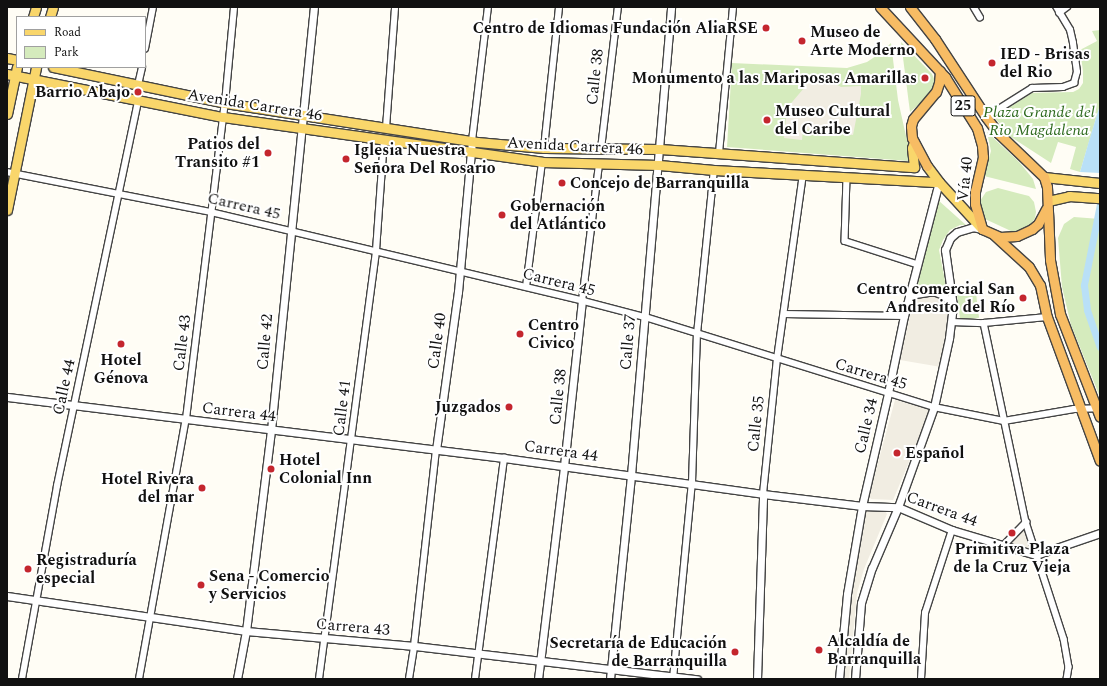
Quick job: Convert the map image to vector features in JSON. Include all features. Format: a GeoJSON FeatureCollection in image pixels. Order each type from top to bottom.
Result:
{"type":"FeatureCollection","features":[{"type":"Feature","properties":{"kind":"highway","name":"Vía 40"},"geometry":{"type":"LineString","coordinates":[[873,7],[883,10],[940,71],[977,128],[980,136],[983,157],[975,191],[975,204],[982,229]]}},
{"type":"Feature","properties":{"kind":"highway","name":"25"},"geometry":{"type":"LineString","coordinates":[[910,7],[935,39],[998,133],[1044,177]]}},
{"type":"Feature","properties":{"kind":"highway","name":"Vía 40"},"geometry":{"type":"LineString","coordinates":[[928,166],[914,142],[911,131],[913,119],[936,92],[940,82],[940,71]]}},
{"type":"Feature","properties":{"kind":"highway"},"geometry":{"type":"LineString","coordinates":[[1044,177],[1047,187],[1050,260],[1060,314],[1098,408],[1100,417]]}},
{"type":"Feature","properties":{"kind":"highway"},"geometry":{"type":"LineString","coordinates":[[992,234],[1009,237],[1028,232],[1043,217],[1048,201]]}},
{"type":"Feature","properties":{"kind":"highway","name":"25"},"geometry":{"type":"LineString","coordinates":[[982,229],[992,234],[1017,255],[1035,275],[1040,285],[1047,317],[1079,408],[1100,461]]}},
{"type":"Feature","properties":{"kind":"main road"},"geometry":{"type":"LineString","coordinates":[[7,210],[10,173],[36,68]]}},
{"type":"Feature","properties":{"kind":"main road","name":"Avenida Carrera 46"},"geometry":{"type":"LineString","coordinates":[[58,68],[225,103],[303,116],[472,141],[544,148],[660,149],[914,167],[912,148],[914,142]]}},
{"type":"Feature","properties":{"kind":"main road","name":"Avenida Carrera 46"},"geometry":{"type":"LineString","coordinates":[[12,74],[32,80],[223,118],[542,162],[599,165],[659,165],[714,170],[940,182]]}},
{"type":"Feature","properties":{"kind":"main road"},"geometry":{"type":"LineString","coordinates":[[7,114],[12,92],[12,74]]}},
{"type":"Feature","properties":{"kind":"main road","name":"Vía 40"},"geometry":{"type":"LineString","coordinates":[[928,166],[940,182]]}},
{"type":"Feature","properties":{"kind":"main road"},"geometry":{"type":"LineString","coordinates":[[1044,177],[1079,182],[1100,183]]}},
{"type":"Feature","properties":{"kind":"main road","name":"25"},"geometry":{"type":"LineString","coordinates":[[940,182],[982,229]]}},
{"type":"Feature","properties":{"kind":"main road"},"geometry":{"type":"LineString","coordinates":[[1048,201],[1061,197],[1100,198]]}},
{"type":"Feature","properties":{"kind":"street"},"geometry":{"type":"LineString","coordinates":[[146,44],[153,7]]}},
{"type":"Feature","properties":{"kind":"street","name":"Calle 43"},"geometry":{"type":"LineString","coordinates":[[139,679],[186,419],[225,103],[234,7]]}},
{"type":"Feature","properties":{"kind":"street","name":"Calle 42"},"geometry":{"type":"LineString","coordinates":[[237,679],[246,631],[270,430],[314,7]]}},
{"type":"Feature","properties":{"kind":"street"},"geometry":{"type":"LineString","coordinates":[[386,128],[395,7]]}},
{"type":"Feature","properties":{"kind":"street","name":"Calle 40"},"geometry":{"type":"LineString","coordinates":[[409,679],[436,450],[460,272],[470,153],[488,7]]}},
{"type":"Feature","properties":{"kind":"street"},"geometry":{"type":"LineString","coordinates":[[544,148],[559,7]]}},
{"type":"Feature","properties":{"kind":"street","name":"Calle 38"},"geometry":{"type":"LineString","coordinates":[[601,149],[618,7]]}},
{"type":"Feature","properties":{"kind":"street","name":"Calle 37"},"geometry":{"type":"LineString","coordinates":[[610,679],[631,475],[659,165],[671,7]]}},
{"type":"Feature","properties":{"kind":"street"},"geometry":{"type":"LineString","coordinates":[[719,153],[733,7]]}},
{"type":"Feature","properties":{"kind":"street"},"geometry":{"type":"LineString","coordinates":[[974,7],[980,17]]}},
{"type":"Feature","properties":{"kind":"street"},"geometry":{"type":"LineString","coordinates":[[986,117],[1032,88],[1063,87],[1074,83],[1077,72],[1070,30],[1056,7]]}},
{"type":"Feature","properties":{"kind":"street"},"geometry":{"type":"LineString","coordinates":[[1059,13],[1067,7]]}},
{"type":"Feature","properties":{"kind":"street"},"geometry":{"type":"LineString","coordinates":[[138,85],[142,68]]}},
{"type":"Feature","properties":{"kind":"street","name":"Calle 44"},"geometry":{"type":"LineString","coordinates":[[22,679],[74,405],[120,194],[138,101]]}},
{"type":"Feature","properties":{"kind":"street","name":"Calle 41"},"geometry":{"type":"LineString","coordinates":[[319,679],[376,251],[384,140]]}},
{"type":"Feature","properties":{"kind":"street"},"geometry":{"type":"LineString","coordinates":[[526,287],[542,162]]}},
{"type":"Feature","properties":{"kind":"street","name":"Calle 38"},"geometry":{"type":"LineString","coordinates":[[538,679],[599,165]]}},
{"type":"Feature","properties":{"kind":"street"},"geometry":{"type":"LineString","coordinates":[[673,677],[692,483],[697,334],[714,170]]}},
{"type":"Feature","properties":{"kind":"street","name":"Carrera 45"},"geometry":{"type":"LineString","coordinates":[[10,173],[211,212],[645,317],[934,408],[1004,421],[1079,408],[1098,408]]}},
{"type":"Feature","properties":{"kind":"street","name":"Calle 35"},"geometry":{"type":"LineString","coordinates":[[757,679],[763,494],[777,359],[803,175]]}},
{"type":"Feature","properties":{"kind":"street"},"geometry":{"type":"LineString","coordinates":[[847,178],[845,241],[916,264]]}},
{"type":"Feature","properties":{"kind":"street","name":"Calle 34"},"geometry":{"type":"LineString","coordinates":[[839,679],[847,594],[862,506],[916,264],[940,182]]}},
{"type":"Feature","properties":{"kind":"street"},"geometry":{"type":"LineString","coordinates":[[855,679],[861,603],[872,568],[898,507],[934,408],[952,322],[953,306],[944,254],[946,245],[950,238],[961,230],[973,227],[982,229]]}},
{"type":"Feature","properties":{"kind":"street"},"geometry":{"type":"LineString","coordinates":[[909,295],[934,291],[943,295],[953,306]]}},
{"type":"Feature","properties":{"kind":"street"},"geometry":{"type":"LineString","coordinates":[[784,314],[904,316]]}},
{"type":"Feature","properties":{"kind":"street"},"geometry":{"type":"LineString","coordinates":[[952,322],[984,323],[1047,317]]}},
{"type":"Feature","properties":{"kind":"street"},"geometry":{"type":"LineString","coordinates":[[984,323],[1026,522],[1064,639],[1069,667],[1067,679]]}},
{"type":"Feature","properties":{"kind":"street","name":"Carrera 44"},"geometry":{"type":"LineString","coordinates":[[7,397],[504,458],[763,494],[862,506],[898,507],[952,530],[1036,555]]}},
{"type":"Feature","properties":{"kind":"street"},"geometry":{"type":"LineString","coordinates":[[475,679],[504,458]]}},
{"type":"Feature","properties":{"kind":"street"},"geometry":{"type":"LineString","coordinates":[[1004,545],[1026,522]]}},
{"type":"Feature","properties":{"kind":"street"},"geometry":{"type":"LineString","coordinates":[[921,679],[925,614],[952,530]]}},
{"type":"Feature","properties":{"kind":"street"},"geometry":{"type":"LineString","coordinates":[[1036,555],[1100,533]]}},
{"type":"Feature","properties":{"kind":"street","name":"Carrera 43"},"geometry":{"type":"LineString","coordinates":[[7,596],[246,631],[414,646],[478,655],[697,679]]}},
{"type":"Feature","properties":{"kind":"green space","name":"Plaza Grande del Rio Magdalena"},"geometry":{"type":"Polygon","coordinates":[[[1100,30],[1100,105],[1080,172],[1070,169],[1076,147],[1058,142],[1051,163],[1011,137],[994,117],[1032,93],[1073,92],[1079,89],[1083,83],[1080,50],[1097,41],[1092,31],[1100,30]]]}},
{"type":"Feature","properties":{"kind":"green space"},"geometry":{"type":"Polygon","coordinates":[[[901,42],[932,74],[935,81],[933,89],[925,99],[910,112],[901,42]]]}},
{"type":"Feature","properties":{"kind":"green space"},"geometry":{"type":"Polygon","coordinates":[[[891,43],[898,100],[906,136],[913,157],[909,161],[727,147],[732,63],[847,68],[867,62],[891,43]]]}},
{"type":"Feature","properties":{"kind":"green space"},"geometry":{"type":"Polygon","coordinates":[[[987,132],[1020,163],[1033,179],[1036,189],[984,176],[991,151],[987,132]]]}},
{"type":"Feature","properties":{"kind":"green space"},"geometry":{"type":"Polygon","coordinates":[[[998,188],[1029,196],[1034,202],[1036,212],[1035,218],[1029,227],[1017,232],[1011,231],[985,219],[980,208],[980,201],[986,192],[998,188]]]}},
{"type":"Feature","properties":{"kind":"green space"},"geometry":{"type":"Polygon","coordinates":[[[938,200],[966,225],[960,225],[950,230],[943,240],[939,250],[947,291],[932,284],[917,288],[938,200]]]}},
{"type":"Feature","properties":{"kind":"green space"},"geometry":{"type":"Polygon","coordinates":[[[1074,217],[1100,219],[1100,397],[1071,325],[1062,287],[1058,238],[1064,224],[1074,217]]]}},
{"type":"Feature","properties":{"kind":"green space"},"geometry":{"type":"Polygon","coordinates":[[[975,285],[979,318],[960,320],[956,287],[975,285]]]}},
{"type":"Feature","properties":{"kind":"shaded area"},"geometry":{"type":"Polygon","coordinates":[[[816,74],[841,87],[861,86],[861,94],[853,135],[822,132],[821,135],[812,134],[812,130],[803,129],[802,140],[784,138],[787,108],[816,74]]]}},
{"type":"Feature","properties":{"kind":"shaded area"},"geometry":{"type":"Polygon","coordinates":[[[924,294],[938,296],[945,302],[949,309],[941,367],[900,360],[912,307],[916,300],[924,294]]]}},
{"type":"Feature","properties":{"kind":"shaded area","name":"Español"},"geometry":{"type":"Polygon","coordinates":[[[895,400],[931,410],[893,500],[871,499],[869,496],[895,400]]]}},
{"type":"Feature","properties":{"kind":"shaded area"},"geometry":{"type":"Polygon","coordinates":[[[865,510],[885,511],[887,514],[864,569],[857,593],[849,679],[844,679],[856,553],[865,510]]]}},
{"type":"Feature","properties":{"kind":"shaded area"},"geometry":{"type":"Polygon","coordinates":[[[1026,522],[1036,555],[1004,545],[1026,522]]]}},
{"type":"Feature","properties":{"kind":"water"},"geometry":{"type":"Polygon","coordinates":[[[1100,105],[1100,173],[1080,172],[1089,141],[1100,105]]]}},
{"type":"Feature","properties":{"kind":"waterway"},"geometry":{"type":"LineString","coordinates":[[1100,204],[1084,285],[1087,310],[1100,347]]}},
{"type":"Feature","properties":{"kind":"place","name":"Centro de Idiomas Fundación AliaRSE"},"geometry":{"type":"Point","coordinates":[766,28]}},
{"type":"Feature","properties":{"kind":"place","name":"Museo de Arte Moderno"},"geometry":{"type":"Point","coordinates":[802,41]}},
{"type":"Feature","properties":{"kind":"place","name":"IED - Brisas del Rio"},"geometry":{"type":"Point","coordinates":[992,63]}},
{"type":"Feature","properties":{"kind":"place","name":"Monumento a las Mariposas Amarillas"},"geometry":{"type":"Point","coordinates":[925,78]}},
{"type":"Feature","properties":{"kind":"place","name":"Barrio Abajo"},"geometry":{"type":"Point","coordinates":[138,92]}},
{"type":"Feature","properties":{"kind":"place","name":"Museo Cultural del Caribe"},"geometry":{"type":"Point","coordinates":[767,120]}},
{"type":"Feature","properties":{"kind":"place","name":"Patios del Transito #1"},"geometry":{"type":"Point","coordinates":[268,153]}},
{"type":"Feature","properties":{"kind":"place","name":"Iglesia Nuestra Señora Del Rosario"},"geometry":{"type":"Point","coordinates":[346,159]}},
{"type":"Feature","properties":{"kind":"place","name":"Concejo de Barranquilla"},"geometry":{"type":"Point","coordinates":[562,183]}},
{"type":"Feature","properties":{"kind":"place","name":"Gobernación del Atlántico"},"geometry":{"type":"Point","coordinates":[502,215]}},
{"type":"Feature","properties":{"kind":"place","name":"Centro comercial San Andresito del Río"},"geometry":{"type":"Point","coordinates":[1023,298]}},
{"type":"Feature","properties":{"kind":"place","name":"Centro Civico"},"geometry":{"type":"Point","coordinates":[520,334]}},
{"type":"Feature","properties":{"kind":"place","name":"Hotel Génova"},"geometry":{"type":"Point","coordinates":[121,344]}},
{"type":"Feature","properties":{"kind":"place","name":"Juzgados"},"geometry":{"type":"Point","coordinates":[509,407]}},
{"type":"Feature","properties":{"kind":"place","name":"Español"},"geometry":{"type":"Point","coordinates":[897,453]}},
{"type":"Feature","properties":{"kind":"place","name":"Hotel Colonial Inn"},"geometry":{"type":"Point","coordinates":[271,469]}},
{"type":"Feature","properties":{"kind":"place","name":"Hotel Rivera del mar"},"geometry":{"type":"Point","coordinates":[202,488]}},
{"type":"Feature","properties":{"kind":"place","name":"Primitiva Plaza de la Cruz Vieja"},"geometry":{"type":"Point","coordinates":[1012,533]}},
{"type":"Feature","properties":{"kind":"place","name":"Registraduría especial"},"geometry":{"type":"Point","coordinates":[28,569]}},
{"type":"Feature","properties":{"kind":"place","name":"Sena - Comercio y Servicios"},"geometry":{"type":"Point","coordinates":[201,585]}},
{"type":"Feature","properties":{"kind":"place","name":"Alcaldía de Barranquilla"},"geometry":{"type":"Point","coordinates":[819,650]}},
{"type":"Feature","properties":{"kind":"place","name":"Secretaría de Educación de Barranquilla"},"geometry":{"type":"Point","coordinates":[735,652]}}]}
